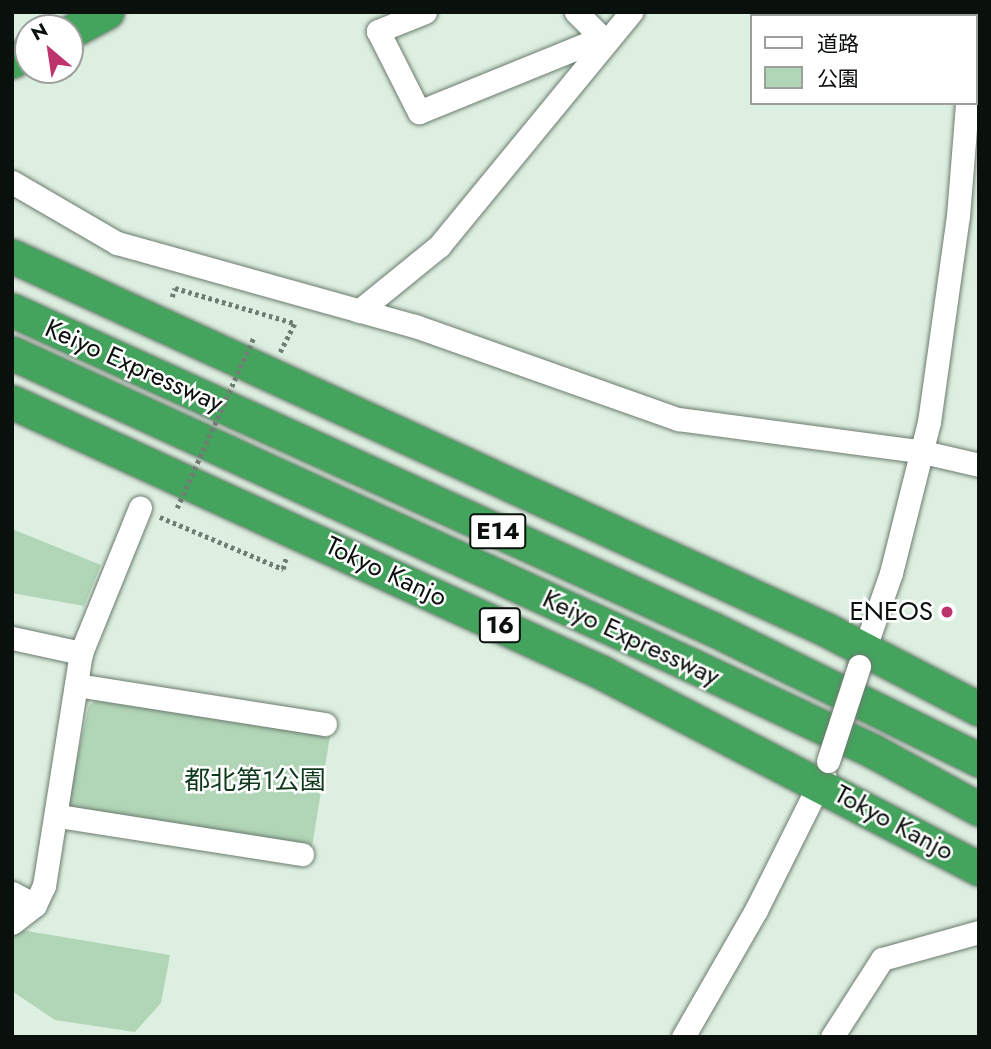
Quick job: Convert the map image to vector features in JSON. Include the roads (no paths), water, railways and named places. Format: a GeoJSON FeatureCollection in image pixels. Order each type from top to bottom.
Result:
{"type":"FeatureCollection","features":[{"type":"Feature","properties":{"kind":"highway"},"geometry":{"type":"LineString","coordinates":[[84,25],[106,13]]}},
{"type":"Feature","properties":{"kind":"highway"},"geometry":{"type":"LineString","coordinates":[[12,256],[862,658],[979,709]]}},
{"type":"Feature","properties":{"kind":"highway","name":"Keiyo Expressway"},"geometry":{"type":"LineString","coordinates":[[12,310],[713,629],[979,760]]}},
{"type":"Feature","properties":{"kind":"highway","name":"Keiyo Expressway"},"geometry":{"type":"LineString","coordinates":[[12,353],[690,664],[873,751],[979,809]]}},
{"type":"Feature","properties":{"kind":"highway","name":"Tokyo Kanjo"},"geometry":{"type":"LineString","coordinates":[[12,402],[825,772],[979,869]]}},
{"type":"Feature","properties":{"kind":"street"},"geometry":{"type":"LineString","coordinates":[[425,12],[378,32],[419,112],[591,41],[606,43]]}},
{"type":"Feature","properties":{"kind":"street"},"geometry":{"type":"LineString","coordinates":[[576,12],[606,43]]}},
{"type":"Feature","properties":{"kind":"street"},"geometry":{"type":"LineString","coordinates":[[359,311],[439,246],[631,12]]}},
{"type":"Feature","properties":{"kind":"street"},"geometry":{"type":"LineString","coordinates":[[683,1037],[825,772],[891,573],[919,451],[929,422],[946,315],[967,105]]}},
{"type":"Feature","properties":{"kind":"street"},"geometry":{"type":"LineString","coordinates":[[12,182],[117,243],[359,311],[678,419],[919,451],[979,465]]}},
{"type":"Feature","properties":{"kind":"street"},"geometry":{"type":"LineString","coordinates":[[12,923],[35,905],[44,886],[58,816],[81,653],[146,510]]}},
{"type":"Feature","properties":{"kind":"street"},"geometry":{"type":"LineString","coordinates":[[12,638],[81,653]]}},
{"type":"Feature","properties":{"kind":"street"},"geometry":{"type":"LineString","coordinates":[[76,685],[324,724]]}},
{"type":"Feature","properties":{"kind":"street"},"geometry":{"type":"LineString","coordinates":[[58,816],[303,854]]}},
{"type":"Feature","properties":{"kind":"street"},"geometry":{"type":"LineString","coordinates":[[12,893],[35,905]]}},
{"type":"Feature","properties":{"kind":"street"},"geometry":{"type":"LineString","coordinates":[[832,1037],[882,959],[979,932]]}},
{"type":"Feature","properties":{"kind":"place","name":"ENEOS"},"geometry":{"type":"Point","coordinates":[947,612]}},
{"type":"Feature","properties":{"kind":"park label","name":"都北第1公園"},"geometry":{"type":"Point","coordinates":[255,781]}}]}
